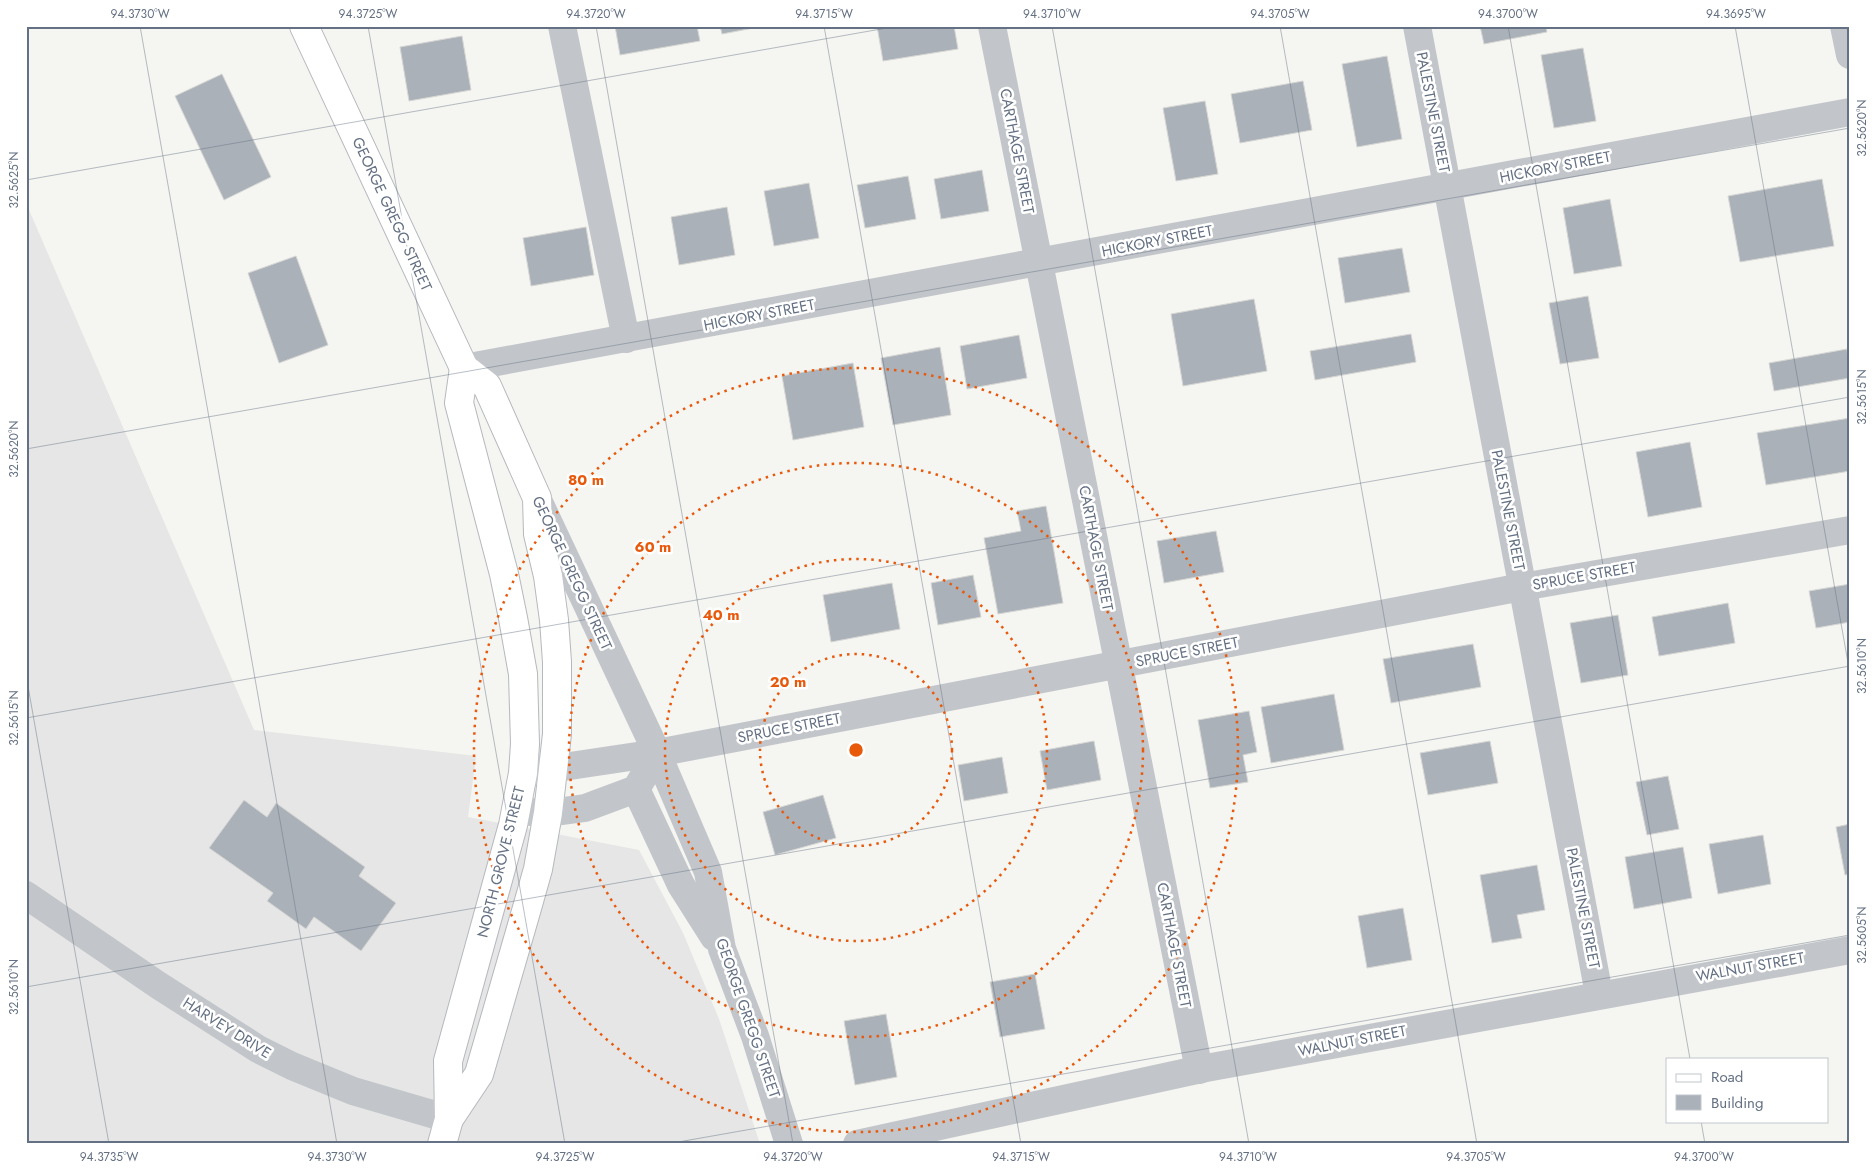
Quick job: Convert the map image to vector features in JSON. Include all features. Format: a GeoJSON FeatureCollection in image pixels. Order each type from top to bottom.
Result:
{"type":"FeatureCollection","features":[{"type":"Feature","properties":{"kind":"main road","name":"GEORGE GREGG STREET"},"geometry":{"type":"LineString","coordinates":[[304,26],[464,368],[487,386],[537,498]]}},
{"type":"Feature","properties":{"kind":"main road","name":"NORTH GROVE STREET"},"geometry":{"type":"LineString","coordinates":[[445,1131],[448,1061],[516,811],[523,773],[526,716],[523,674],[504,574],[459,403],[464,368]]}},
{"type":"Feature","properties":{"kind":"main road"},"geometry":{"type":"LineString","coordinates":[[445,1131],[479,1074],[538,869],[548,812],[557,734],[558,662],[548,576],[538,534],[537,498]]}},
{"type":"Feature","properties":{"kind":"street"},"geometry":{"type":"LineString","coordinates":[[562,26],[626,339]]}},
{"type":"Feature","properties":{"kind":"street","name":"CARTHAGE STREET"},"geometry":{"type":"LineString","coordinates":[[992,26],[1199,1070]]}},
{"type":"Feature","properties":{"kind":"street","name":"PALESTINE STREET"},"geometry":{"type":"LineString","coordinates":[[1417,26],[1599,994]]}},
{"type":"Feature","properties":{"kind":"street"},"geometry":{"type":"LineString","coordinates":[[1844,26],[1850,55]]}},
{"type":"Feature","properties":{"kind":"street","name":"HICKORY STREET"},"geometry":{"type":"LineString","coordinates":[[464,368],[1850,112]]}},
{"type":"Feature","properties":{"kind":"street","name":"GEORGE GREGG STREET"},"geometry":{"type":"LineString","coordinates":[[537,498],[657,753],[708,872],[722,949],[755,1036],[790,1144]]}},
{"type":"Feature","properties":{"kind":"street","name":"SPRUCE STREET"},"geometry":{"type":"LineString","coordinates":[[523,773],[554,770],[657,753],[1522,587],[1850,530]]}},
{"type":"Feature","properties":{"kind":"street"},"geometry":{"type":"LineString","coordinates":[[516,811],[548,812],[585,808],[636,789],[657,753]]}},
{"type":"Feature","properties":{"kind":"street"},"geometry":{"type":"LineString","coordinates":[[636,789],[680,884],[722,949]]}},
{"type":"Feature","properties":{"kind":"street","name":"HARVEY DRIVE"},"geometry":{"type":"LineString","coordinates":[[26,895],[158,985],[258,1049],[292,1066],[445,1131]]}},
{"type":"Feature","properties":{"kind":"street","name":"WALNUT STREET"},"geometry":{"type":"LineString","coordinates":[[857,1144],[1199,1070],[1599,994],[1850,950]]}},
{"type":"Feature","properties":{"kind":"shaded area"},"geometry":{"type":"Polygon","coordinates":[[[26,203],[254,730],[476,756],[468,817],[639,850],[683,933],[719,1019],[760,1144],[26,1144],[26,203]]]}},
{"type":"Feature","properties":{"kind":"building"},"geometry":{"type":"Polygon","coordinates":[[[615,26],[697,26],[700,41],[620,55],[615,26]]]}},
{"type":"Feature","properties":{"kind":"building"},"geometry":{"type":"Polygon","coordinates":[[[720,26],[764,26],[722,34],[720,26]]]}},
{"type":"Feature","properties":{"kind":"building"},"geometry":{"type":"Polygon","coordinates":[[[877,26],[954,26],[958,49],[883,61],[877,26]]]}},
{"type":"Feature","properties":{"kind":"building"},"geometry":{"type":"Polygon","coordinates":[[[1480,26],[1546,26],[1547,32],[1484,44],[1480,26]]]}},
{"type":"Feature","properties":{"kind":"building"},"geometry":{"type":"Polygon","coordinates":[[[462,36],[471,90],[409,101],[400,47],[462,36]]]}},
{"type":"Feature","properties":{"kind":"building"},"geometry":{"type":"Polygon","coordinates":[[[1583,48],[1596,121],[1554,128],[1541,55],[1583,48]]]}},
{"type":"Feature","properties":{"kind":"building"},"geometry":{"type":"Polygon","coordinates":[[[1387,56],[1402,139],[1357,147],[1342,64],[1387,56]]]}},
{"type":"Feature","properties":{"kind":"building"},"geometry":{"type":"Polygon","coordinates":[[[222,74],[271,177],[224,200],[175,96],[222,74]]]}},
{"type":"Feature","properties":{"kind":"building"},"geometry":{"type":"Polygon","coordinates":[[[1303,81],[1312,130],[1240,143],[1231,94],[1303,81]]]}},
{"type":"Feature","properties":{"kind":"building"},"geometry":{"type":"Polygon","coordinates":[[[1205,101],[1218,174],[1176,181],[1163,108],[1205,101]]]}},
{"type":"Feature","properties":{"kind":"building"},"geometry":{"type":"Polygon","coordinates":[[[982,170],[989,211],[941,219],[934,179],[982,170]]]}},
{"type":"Feature","properties":{"kind":"building"},"geometry":{"type":"Polygon","coordinates":[[[908,176],[916,219],[865,228],[857,185],[908,176]]]}},
{"type":"Feature","properties":{"kind":"building"},"geometry":{"type":"Polygon","coordinates":[[[1822,179],[1834,246],[1740,262],[1728,196],[1822,179]]]}},
{"type":"Feature","properties":{"kind":"building"},"geometry":{"type":"Polygon","coordinates":[[[809,183],[819,238],[774,246],[764,191],[809,183]]]}},
{"type":"Feature","properties":{"kind":"building"},"geometry":{"type":"Polygon","coordinates":[[[1610,199],[1622,266],[1574,274],[1563,208],[1610,199]]]}},
{"type":"Feature","properties":{"kind":"building"},"geometry":{"type":"Polygon","coordinates":[[[727,207],[735,255],[679,265],[671,217],[727,207]]]}},
{"type":"Feature","properties":{"kind":"building"},"geometry":{"type":"Polygon","coordinates":[[[586,227],[594,275],[531,286],[523,238],[586,227]]]}},
{"type":"Feature","properties":{"kind":"building"},"geometry":{"type":"Polygon","coordinates":[[[1402,248],[1410,292],[1345,303],[1338,258],[1402,248]]]}},
{"type":"Feature","properties":{"kind":"building"},"geometry":{"type":"Polygon","coordinates":[[[296,256],[328,345],[279,363],[248,273],[296,256]]]}},
{"type":"Feature","properties":{"kind":"building"},"geometry":{"type":"Polygon","coordinates":[[[1588,296],[1599,358],[1560,364],[1549,303],[1588,296]]]}},
{"type":"Feature","properties":{"kind":"building"},"geometry":{"type":"Polygon","coordinates":[[[1254,299],[1267,371],[1183,386],[1171,314],[1254,299]]]}},
{"type":"Feature","properties":{"kind":"building"},"geometry":{"type":"Polygon","coordinates":[[[1411,334],[1416,362],[1315,380],[1310,351],[1411,334]]]}},
{"type":"Feature","properties":{"kind":"building"},"geometry":{"type":"Polygon","coordinates":[[[1019,335],[1027,378],[967,389],[960,346],[1019,335]]]}},
{"type":"Feature","properties":{"kind":"building"},"geometry":{"type":"Polygon","coordinates":[[[940,347],[951,415],[893,425],[881,358],[940,347]]]}},
{"type":"Feature","properties":{"kind":"building"},"geometry":{"type":"Polygon","coordinates":[[[1847,349],[1850,378],[1774,391],[1769,363],[1847,349]]]}},
{"type":"Feature","properties":{"kind":"building"},"geometry":{"type":"Polygon","coordinates":[[[853,363],[864,427],[793,440],[782,376],[853,363]]]}},
{"type":"Feature","properties":{"kind":"building"},"geometry":{"type":"Polygon","coordinates":[[[1850,418],[1850,471],[1766,485],[1757,433],[1850,418]]]}},
{"type":"Feature","properties":{"kind":"building"},"geometry":{"type":"Polygon","coordinates":[[[1690,442],[1702,507],[1648,517],[1636,452],[1690,442]]]}},
{"type":"Feature","properties":{"kind":"building"},"geometry":{"type":"Polygon","coordinates":[[[1046,506],[1063,603],[998,614],[984,538],[1021,531],[1017,511],[1046,506]]]}},
{"type":"Feature","properties":{"kind":"building"},"geometry":{"type":"Polygon","coordinates":[[[1216,531],[1224,572],[1164,583],[1157,541],[1216,531]]]}},
{"type":"Feature","properties":{"kind":"building"},"geometry":{"type":"Polygon","coordinates":[[[973,575],[981,617],[938,625],[931,583],[973,575]]]}},
{"type":"Feature","properties":{"kind":"building"},"geometry":{"type":"Polygon","coordinates":[[[892,583],[900,629],[831,642],[823,595],[892,583]]]}},
{"type":"Feature","properties":{"kind":"building"},"geometry":{"type":"Polygon","coordinates":[[[1850,584],[1850,622],[1816,628],[1809,591],[1850,584]]]}},
{"type":"Feature","properties":{"kind":"building"},"geometry":{"type":"Polygon","coordinates":[[[1728,603],[1735,643],[1659,656],[1652,617],[1728,603]]]}},
{"type":"Feature","properties":{"kind":"building"},"geometry":{"type":"Polygon","coordinates":[[[1618,615],[1628,675],[1581,683],[1570,623],[1618,615]]]}},
{"type":"Feature","properties":{"kind":"building"},"geometry":{"type":"Polygon","coordinates":[[[1473,644],[1481,687],[1391,703],[1383,659],[1473,644]]]}},
{"type":"Feature","properties":{"kind":"building"},"geometry":{"type":"Polygon","coordinates":[[[1334,694],[1344,750],[1271,763],[1261,707],[1334,694]]]}},
{"type":"Feature","properties":{"kind":"building"},"geometry":{"type":"Polygon","coordinates":[[[1249,711],[1257,752],[1243,755],[1248,782],[1210,788],[1198,720],[1249,711]]]}},
{"type":"Feature","properties":{"kind":"building"},"geometry":{"type":"Polygon","coordinates":[[[1094,741],[1101,780],[1047,790],[1040,751],[1094,741]]]}},
{"type":"Feature","properties":{"kind":"building"},"geometry":{"type":"Polygon","coordinates":[[[1490,741],[1498,783],[1428,795],[1420,753],[1490,741]]]}},
{"type":"Feature","properties":{"kind":"building"},"geometry":{"type":"Polygon","coordinates":[[[1002,757],[1008,793],[964,801],[958,765],[1002,757]]]}},
{"type":"Feature","properties":{"kind":"building"},"geometry":{"type":"Polygon","coordinates":[[[1668,776],[1679,829],[1647,835],[1636,782],[1668,776]]]}},
{"type":"Feature","properties":{"kind":"building"},"geometry":{"type":"Polygon","coordinates":[[[823,795],[836,838],[775,855],[763,812],[823,795]]]}},
{"type":"Feature","properties":{"kind":"building"},"geometry":{"type":"Polygon","coordinates":[[[244,800],[267,817],[276,803],[365,867],[359,876],[396,903],[361,951],[314,917],[306,929],[267,901],[273,893],[209,848],[244,800]]]}},
{"type":"Feature","properties":{"kind":"building"},"geometry":{"type":"Polygon","coordinates":[[[1850,824],[1850,874],[1845,875],[1836,827],[1850,824]]]}},
{"type":"Feature","properties":{"kind":"building"},"geometry":{"type":"Polygon","coordinates":[[[1763,835],[1771,884],[1718,894],[1709,844],[1763,835]]]}},
{"type":"Feature","properties":{"kind":"building"},"geometry":{"type":"Polygon","coordinates":[[[1683,847],[1692,898],[1634,909],[1625,857],[1683,847]]]}},
{"type":"Feature","properties":{"kind":"building"},"geometry":{"type":"Polygon","coordinates":[[[1537,865],[1545,910],[1517,915],[1522,938],[1492,943],[1480,875],[1537,865]]]}},
{"type":"Feature","properties":{"kind":"building"},"geometry":{"type":"Polygon","coordinates":[[[1403,908],[1412,960],[1367,968],[1358,916],[1403,908]]]}},
{"type":"Feature","properties":{"kind":"building"},"geometry":{"type":"Polygon","coordinates":[[[1035,974],[1045,1029],[1000,1037],[990,982],[1035,974]]]}},
{"type":"Feature","properties":{"kind":"building"},"geometry":{"type":"Polygon","coordinates":[[[886,1014],[897,1077],[855,1085],[844,1021],[886,1014]]]}}]}
